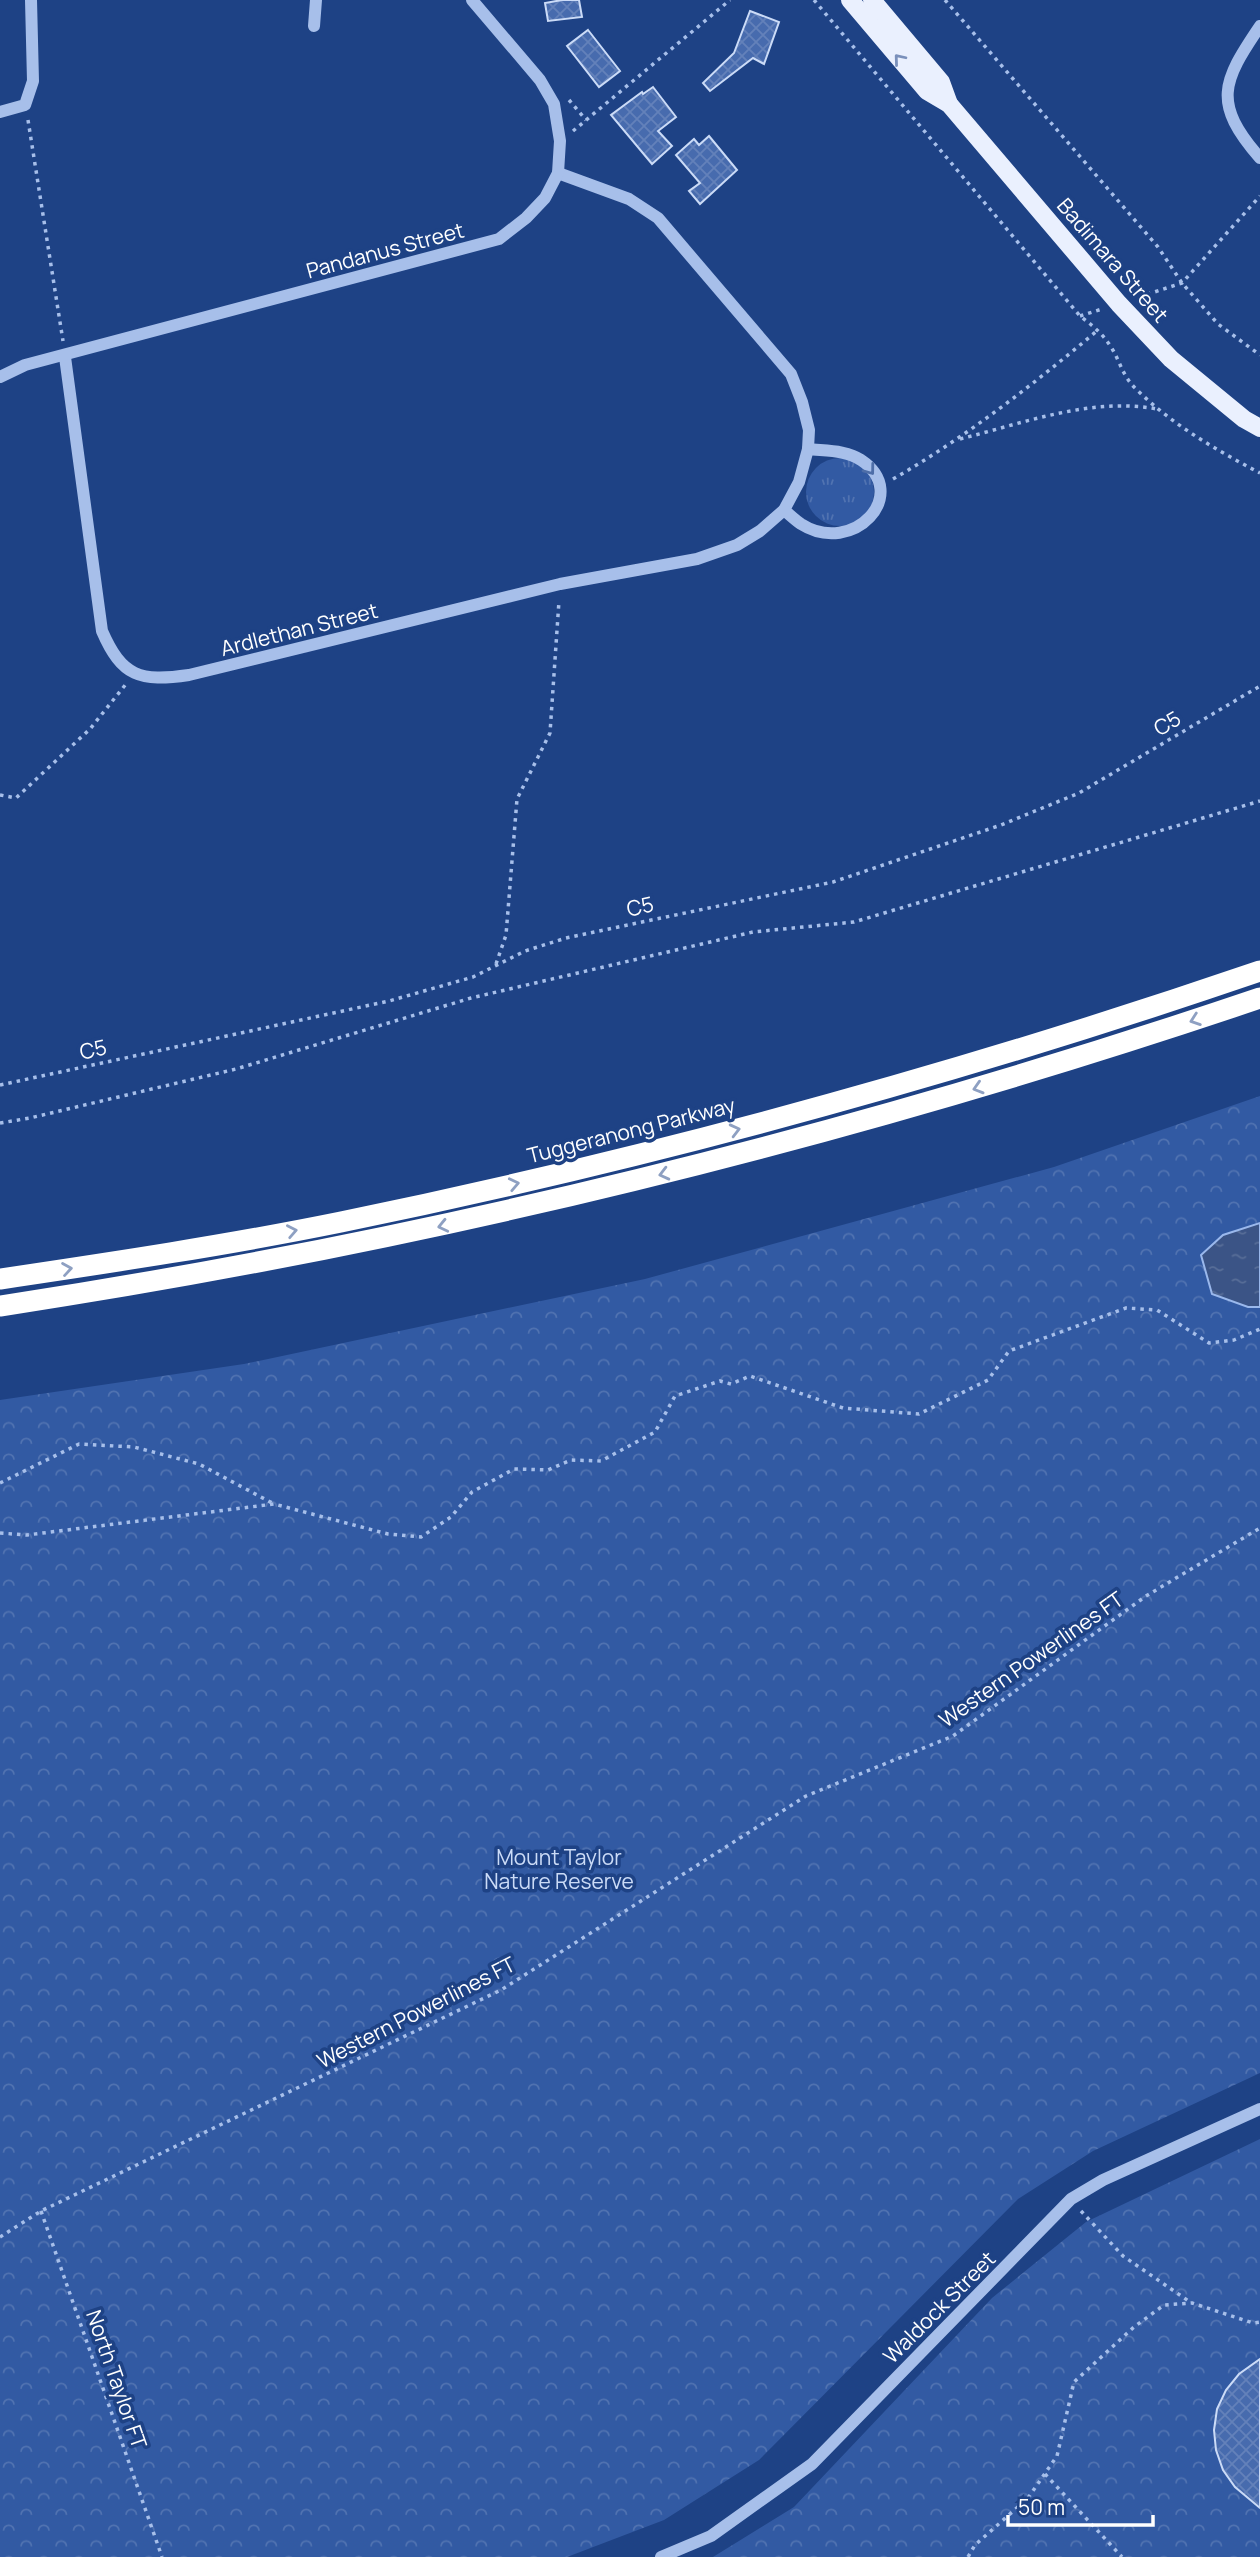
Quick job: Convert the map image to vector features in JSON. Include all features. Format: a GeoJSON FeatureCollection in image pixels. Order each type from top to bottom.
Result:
{"type":"FeatureCollection","features":[{"type":"Feature","properties":{"kind":"highway","name":"Tuggeranong Parkway"},"geometry":{"type":"LineString","coordinates":[[0,1279],[240,1241],[542,1178],[754,1125],[965,1067],[1260,971]]}},
{"type":"Feature","properties":{"kind":"highway"},"geometry":{"type":"LineString","coordinates":[[0,1306],[219,1270],[396,1236],[571,1197],[744,1154],[953,1096],[1260,998]]}},
{"type":"Feature","properties":{"kind":"main road","name":"Badimara Street"},"geometry":{"type":"LineString","coordinates":[[850,0],[927,91],[949,104],[1119,304],[1171,359],[1244,419],[1260,428]]}},
{"type":"Feature","properties":{"kind":"main road","name":"Badimara Street"},"geometry":{"type":"LineString","coordinates":[[872,0],[941,82],[949,104]]}},
{"type":"Feature","properties":{"kind":"street"},"geometry":{"type":"LineString","coordinates":[[0,112],[25,105],[33,81],[32,0]]}},
{"type":"Feature","properties":{"kind":"street"},"geometry":{"type":"LineString","coordinates":[[314,26],[316,0]]}},
{"type":"Feature","properties":{"kind":"street","name":"Pandanus Street"},"geometry":{"type":"LineString","coordinates":[[0,377],[25,365],[65,357],[499,239],[526,218],[545,198],[558,173],[560,141],[554,104],[540,80],[472,0]]}},
{"type":"Feature","properties":{"kind":"street"},"geometry":{"type":"LineString","coordinates":[[1260,26],[1229,79],[1228,106],[1240,136],[1260,158]]}},
{"type":"Feature","properties":{"kind":"street","name":"Ardlethan Street"},"geometry":{"type":"LineString","coordinates":[[134,674],[155,678],[189,675],[560,584],[697,559],[737,545],[760,531],[784,510],[799,482],[808,449],[809,430],[791,374],[658,218],[629,199],[558,173]]}},
{"type":"Feature","properties":{"kind":"street"},"geometry":{"type":"LineString","coordinates":[[65,357],[102,631],[121,664],[134,674]]}},
{"type":"Feature","properties":{"kind":"street"},"geometry":{"type":"LineString","coordinates":[[784,510],[803,525],[824,532],[852,530],[864,524],[873,514],[878,502],[879,486],[871,469],[856,457],[808,449]]}},
{"type":"Feature","properties":{"kind":"street","name":"Waldock Street"},"geometry":{"type":"LineString","coordinates":[[661,2557],[711,2536],[812,2464],[1071,2199],[1103,2180],[1260,2109]]}},
{"type":"Feature","properties":{"kind":"path"},"geometry":{"type":"LineString","coordinates":[[586,120],[730,0]]}},
{"type":"Feature","properties":{"kind":"path"},"geometry":{"type":"LineString","coordinates":[[814,0],[1080,317],[1098,330],[1112,348],[1120,368],[1134,387],[1203,442],[1260,473]]}},
{"type":"Feature","properties":{"kind":"path"},"geometry":{"type":"LineString","coordinates":[[945,0],[1158,247],[1182,283],[1218,324],[1260,355]]}},
{"type":"Feature","properties":{"kind":"path"},"geometry":{"type":"LineString","coordinates":[[25,105],[65,357]]}},
{"type":"Feature","properties":{"kind":"path"},"geometry":{"type":"LineString","coordinates":[[1182,283],[1260,196]]}},
{"type":"Feature","properties":{"kind":"path"},"geometry":{"type":"LineString","coordinates":[[879,486],[937,454],[1098,330]]}},
{"type":"Feature","properties":{"kind":"path"},"geometry":{"type":"LineString","coordinates":[[955,440],[1082,408],[1133,404],[1160,410]]}},
{"type":"Feature","properties":{"kind":"path"},"geometry":{"type":"LineString","coordinates":[[496,965],[506,934],[517,799],[550,733],[560,584]]}},
{"type":"Feature","properties":{"kind":"path"},"geometry":{"type":"LineString","coordinates":[[0,795],[16,798],[90,729],[134,674]]}},
{"type":"Feature","properties":{"kind":"path","name":"C5"},"geometry":{"type":"LineString","coordinates":[[0,1085],[389,1001],[472,977],[524,951],[566,937],[833,882],[1001,825],[1079,793],[1260,686]]}},
{"type":"Feature","properties":{"kind":"path"},"geometry":{"type":"LineString","coordinates":[[0,1123],[236,1069],[485,995],[752,932],[854,922],[1260,801]]}},
{"type":"Feature","properties":{"kind":"path"},"geometry":{"type":"LineString","coordinates":[[0,1483],[79,1444],[134,1447],[199,1464],[274,1504],[388,1534],[421,1536],[451,1517],[472,1492],[514,1469],[548,1470],[571,1460],[601,1461],[655,1432],[675,1396],[720,1381],[731,1384],[750,1376],[843,1408],[919,1414],[988,1380],[1009,1351],[1126,1308],[1157,1310],[1209,1343],[1234,1340],[1260,1329]]}},
{"type":"Feature","properties":{"kind":"path"},"geometry":{"type":"LineString","coordinates":[[0,1534],[27,1535],[274,1504]]}},
{"type":"Feature","properties":{"kind":"path","name":"Western Powerlines FT"},"geometry":{"type":"LineString","coordinates":[[0,2237],[41,2211],[501,1990],[806,1796],[953,1736],[1146,1596],[1260,1528]]}},
{"type":"Feature","properties":{"kind":"path"},"geometry":{"type":"LineString","coordinates":[[1071,2199],[1123,2256],[1192,2303],[1254,2323],[1260,2322]]}},
{"type":"Feature","properties":{"kind":"path","name":"North Taylor FT"},"geometry":{"type":"LineString","coordinates":[[41,2211],[162,2557]]}},
{"type":"Feature","properties":{"kind":"path"},"geometry":{"type":"LineString","coordinates":[[968,2557],[975,2545],[1028,2498],[1058,2456],[1074,2382],[1134,2327],[1164,2305],[1192,2303]]}},
{"type":"Feature","properties":{"kind":"path"},"geometry":{"type":"LineString","coordinates":[[1045,2474],[1122,2557]]}},
{"type":"Feature","properties":{"kind":"green space"},"geometry":{"type":"Polygon","coordinates":[[[847,458],[868,473],[874,485],[872,505],[864,516],[847,526],[833,526],[816,516],[808,505],[806,485],[816,468],[827,460],[847,458]]]}},
{"type":"Feature","properties":{"kind":"green space","name":"Mount Taylor Nature Reserve"},"geometry":{"type":"Polygon","coordinates":[[[1260,1096],[1260,2073],[1093,2151],[1018,2199],[759,2460],[664,2520],[567,2557],[0,2557],[0,1400],[244,1364],[645,1279],[1054,1167],[1260,1096]]]}},
{"type":"Feature","properties":{"kind":"green space"},"geometry":{"type":"Polygon","coordinates":[[[1260,2139],[1260,2557],[713,2557],[794,2507],[992,2298],[1086,2222],[1260,2139]]]}},
{"type":"Feature","properties":{"kind":"water"},"geometry":{"type":"Polygon","coordinates":[[[1260,1223],[1260,1307],[1248,1307],[1212,1294],[1201,1255],[1223,1235],[1260,1223]]]}},
{"type":"Feature","properties":{"kind":"building"},"geometry":{"type":"Polygon","coordinates":[[[579,0],[582,17],[548,21],[545,3],[579,0]]]}},
{"type":"Feature","properties":{"kind":"building"},"geometry":{"type":"Polygon","coordinates":[[[750,11],[779,22],[764,64],[753,58],[710,91],[703,83],[734,53],[750,11]]]}},
{"type":"Feature","properties":{"kind":"building"},"geometry":{"type":"Polygon","coordinates":[[[588,30],[620,71],[599,87],[567,46],[588,30]]]}},
{"type":"Feature","properties":{"kind":"building"},"geometry":{"type":"Polygon","coordinates":[[[653,87],[676,117],[658,131],[672,146],[652,164],[611,115],[653,87]]]}},
{"type":"Feature","properties":{"kind":"building"},"geometry":{"type":"Polygon","coordinates":[[[709,136],[737,170],[700,204],[689,191],[700,183],[676,155],[694,139],[699,145],[709,136]]]}},
{"type":"Feature","properties":{"kind":"building"},"geometry":{"type":"Polygon","coordinates":[[[1260,2359],[1260,2508],[1235,2487],[1223,2470],[1216,2450],[1214,2430],[1217,2409],[1226,2390],[1239,2374],[1260,2359]]]}}]}
